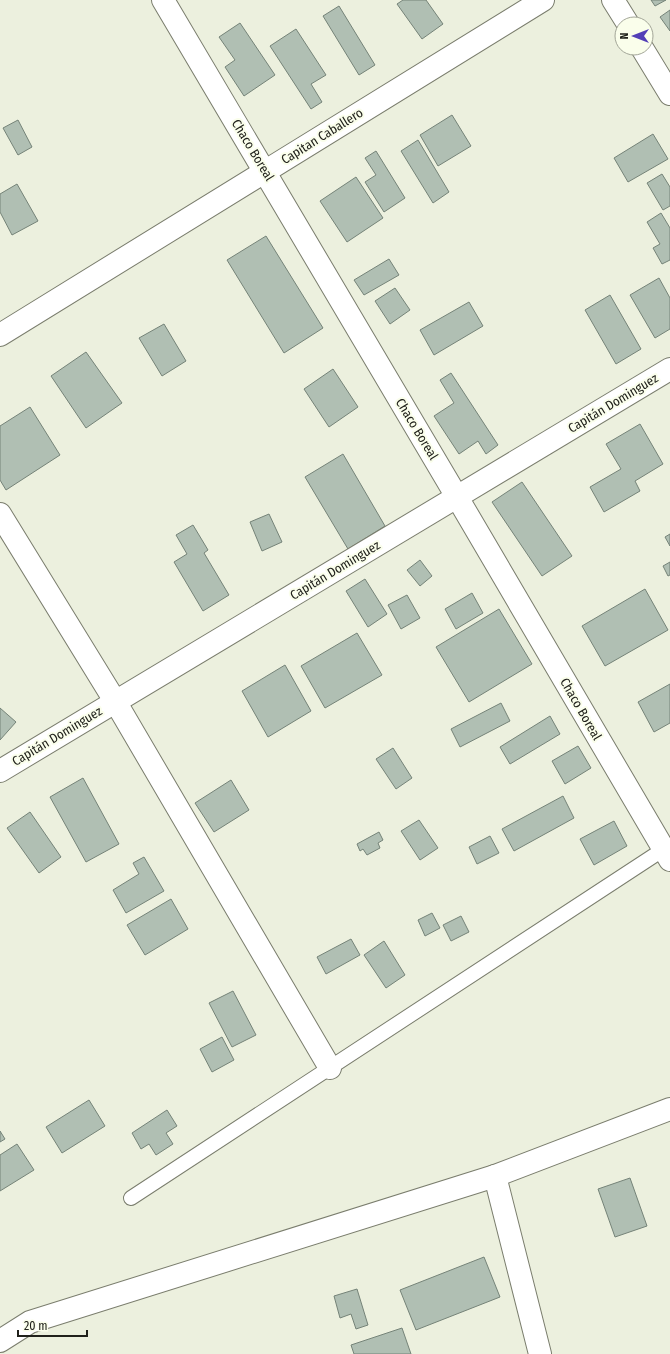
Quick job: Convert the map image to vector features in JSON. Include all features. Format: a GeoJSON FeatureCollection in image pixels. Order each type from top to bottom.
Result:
{"type":"FeatureCollection","features":[{"type":"Feature","properties":{"kind":"street","name":"Chaco Boreal"},"geometry":{"type":"LineString","coordinates":[[163,0],[667,854]]}},
{"type":"Feature","properties":{"kind":"street","name":"Capitan Caballero"},"geometry":{"type":"LineString","coordinates":[[0,335],[543,0]]}},
{"type":"Feature","properties":{"kind":"street"},"geometry":{"type":"LineString","coordinates":[[613,0],[623,16]]}},
{"type":"Feature","properties":{"kind":"street"},"geometry":{"type":"LineString","coordinates":[[647,56],[670,94]]}},
{"type":"Feature","properties":{"kind":"street","name":"Capitán Dominguez"},"geometry":{"type":"LineString","coordinates":[[0,771],[670,369]]}},
{"type":"Feature","properties":{"kind":"street"},"geometry":{"type":"LineString","coordinates":[[0,514],[115,702],[330,1068]]}},
{"type":"Feature","properties":{"kind":"street"},"geometry":{"type":"LineString","coordinates":[[0,1341],[30,1322],[495,1176],[670,1109]]}},
{"type":"Feature","properties":{"kind":"street"},"geometry":{"type":"LineString","coordinates":[[495,1176],[540,1354]]}},
{"type":"Feature","properties":{"kind":"lane"},"geometry":{"type":"LineString","coordinates":[[130,1198],[330,1068],[667,854]]}},
{"type":"Feature","properties":{"kind":"building"},"geometry":{"type":"Polygon","coordinates":[[[403,0],[426,0],[443,24],[422,39],[397,4],[403,0]]]}},
{"type":"Feature","properties":{"kind":"building"},"geometry":{"type":"Polygon","coordinates":[[[651,0],[666,0],[655,6],[651,0]]]}},
{"type":"Feature","properties":{"kind":"building"},"geometry":{"type":"Polygon","coordinates":[[[339,6],[375,65],[359,75],[323,16],[339,6]]]}},
{"type":"Feature","properties":{"kind":"building"},"geometry":{"type":"Polygon","coordinates":[[[670,10],[670,31],[660,17],[670,10]]]}},
{"type":"Feature","properties":{"kind":"building"},"geometry":{"type":"Polygon","coordinates":[[[240,23],[275,75],[244,96],[225,67],[235,60],[219,37],[240,23]]]}},
{"type":"Feature","properties":{"kind":"building"},"geometry":{"type":"Polygon","coordinates":[[[296,29],[326,75],[311,84],[322,102],[311,109],[270,46],[296,29]]]}},
{"type":"Feature","properties":{"kind":"building"},"geometry":{"type":"Polygon","coordinates":[[[452,115],[471,146],[438,166],[420,135],[452,115]]]}},
{"type":"Feature","properties":{"kind":"building"},"geometry":{"type":"Polygon","coordinates":[[[18,120],[32,147],[18,155],[3,128],[18,120]]]}},
{"type":"Feature","properties":{"kind":"building"},"geometry":{"type":"Polygon","coordinates":[[[653,134],[668,159],[628,182],[614,158],[653,134]]]}},
{"type":"Feature","properties":{"kind":"building"},"geometry":{"type":"Polygon","coordinates":[[[418,140],[449,192],[433,203],[401,151],[418,140]]]}},
{"type":"Feature","properties":{"kind":"building"},"geometry":{"type":"Polygon","coordinates":[[[376,151],[405,198],[384,212],[365,182],[376,175],[365,158],[376,151]]]}},
{"type":"Feature","properties":{"kind":"building"},"geometry":{"type":"Polygon","coordinates":[[[662,174],[670,187],[670,206],[663,210],[647,183],[662,174]]]}},
{"type":"Feature","properties":{"kind":"building"},"geometry":{"type":"Polygon","coordinates":[[[356,177],[383,218],[347,242],[320,201],[356,177]]]}},
{"type":"Feature","properties":{"kind":"building"},"geometry":{"type":"Polygon","coordinates":[[[17,184],[38,221],[12,235],[0,212],[0,194],[17,184]]]}},
{"type":"Feature","properties":{"kind":"building"},"geometry":{"type":"Polygon","coordinates":[[[661,213],[670,228],[670,260],[662,264],[653,248],[660,244],[647,222],[661,213]]]}},
{"type":"Feature","properties":{"kind":"building"},"geometry":{"type":"Polygon","coordinates":[[[266,236],[323,328],[284,353],[227,260],[266,236]]]}},
{"type":"Feature","properties":{"kind":"building"},"geometry":{"type":"Polygon","coordinates":[[[389,259],[399,275],[364,295],[354,280],[389,259]]]}},
{"type":"Feature","properties":{"kind":"building"},"geometry":{"type":"Polygon","coordinates":[[[659,278],[670,298],[670,329],[655,338],[630,295],[659,278]]]}},
{"type":"Feature","properties":{"kind":"building"},"geometry":{"type":"Polygon","coordinates":[[[395,288],[410,310],[390,324],[375,301],[395,288]]]}},
{"type":"Feature","properties":{"kind":"building"},"geometry":{"type":"Polygon","coordinates":[[[610,295],[641,349],[616,364],[585,310],[610,295]]]}},
{"type":"Feature","properties":{"kind":"building"},"geometry":{"type":"Polygon","coordinates":[[[469,302],[483,326],[434,355],[420,330],[469,302]]]}},
{"type":"Feature","properties":{"kind":"building"},"geometry":{"type":"Polygon","coordinates":[[[164,324],[186,361],[162,376],[139,338],[164,324]]]}},
{"type":"Feature","properties":{"kind":"building"},"geometry":{"type":"Polygon","coordinates":[[[86,352],[122,403],[86,428],[51,376],[86,352]]]}},
{"type":"Feature","properties":{"kind":"building"},"geometry":{"type":"Polygon","coordinates":[[[333,369],[358,407],[329,427],[304,389],[333,369]]]}},
{"type":"Feature","properties":{"kind":"building"},"geometry":{"type":"Polygon","coordinates":[[[451,373],[498,445],[486,454],[478,441],[459,454],[434,416],[454,403],[440,380],[451,373]]]}},
{"type":"Feature","properties":{"kind":"building"},"geometry":{"type":"Polygon","coordinates":[[[30,407],[60,455],[6,490],[0,480],[0,426],[30,407]]]}},
{"type":"Feature","properties":{"kind":"building"},"geometry":{"type":"Polygon","coordinates":[[[640,424],[663,464],[635,481],[640,491],[604,512],[590,487],[621,469],[606,444],[640,424]]]}},
{"type":"Feature","properties":{"kind":"building"},"geometry":{"type":"Polygon","coordinates":[[[343,454],[385,526],[348,549],[305,477],[343,454]]]}},
{"type":"Feature","properties":{"kind":"building"},"geometry":{"type":"Polygon","coordinates":[[[522,482],[572,556],[542,576],[492,502],[522,482]]]}},
{"type":"Feature","properties":{"kind":"building"},"geometry":{"type":"Polygon","coordinates":[[[269,514],[282,542],[262,551],[250,522],[269,514]]]}},
{"type":"Feature","properties":{"kind":"building"},"geometry":{"type":"Polygon","coordinates":[[[193,525],[208,550],[204,553],[229,595],[203,611],[174,562],[187,554],[176,535],[193,525]]]}},
{"type":"Feature","properties":{"kind":"building"},"geometry":{"type":"Polygon","coordinates":[[[670,534],[670,546],[665,537],[670,534]]]}},
{"type":"Feature","properties":{"kind":"building"},"geometry":{"type":"Polygon","coordinates":[[[420,560],[432,576],[420,586],[407,570],[420,560]]]}},
{"type":"Feature","properties":{"kind":"building"},"geometry":{"type":"Polygon","coordinates":[[[670,562],[670,575],[668,576],[663,566],[670,562]]]}},
{"type":"Feature","properties":{"kind":"building"},"geometry":{"type":"Polygon","coordinates":[[[365,579],[387,614],[368,627],[346,591],[365,579]]]}},
{"type":"Feature","properties":{"kind":"building"},"geometry":{"type":"Polygon","coordinates":[[[645,589],[668,630],[605,666],[582,626],[645,589]]]}},
{"type":"Feature","properties":{"kind":"building"},"geometry":{"type":"Polygon","coordinates":[[[472,593],[483,613],[456,629],[445,609],[472,593]]]}},
{"type":"Feature","properties":{"kind":"building"},"geometry":{"type":"Polygon","coordinates":[[[407,595],[420,618],[401,629],[388,605],[407,595]]]}},
{"type":"Feature","properties":{"kind":"building"},"geometry":{"type":"Polygon","coordinates":[[[499,609],[532,664],[469,702],[436,647],[499,609]]]}},
{"type":"Feature","properties":{"kind":"building"},"geometry":{"type":"Polygon","coordinates":[[[357,633],[382,675],[325,708],[301,666],[357,633]]]}},
{"type":"Feature","properties":{"kind":"building"},"geometry":{"type":"Polygon","coordinates":[[[285,665],[311,711],[268,737],[242,691],[285,665]]]}},
{"type":"Feature","properties":{"kind":"building"},"geometry":{"type":"Polygon","coordinates":[[[670,684],[670,723],[654,732],[638,702],[670,684]]]}},
{"type":"Feature","properties":{"kind":"building"},"geometry":{"type":"Polygon","coordinates":[[[501,703],[510,721],[460,747],[451,729],[501,703]]]}},
{"type":"Feature","properties":{"kind":"building"},"geometry":{"type":"Polygon","coordinates":[[[0,708],[16,722],[0,740],[0,708]]]}},
{"type":"Feature","properties":{"kind":"building"},"geometry":{"type":"Polygon","coordinates":[[[550,716],[560,734],[510,764],[500,747],[550,716]]]}},
{"type":"Feature","properties":{"kind":"building"},"geometry":{"type":"Polygon","coordinates":[[[578,746],[591,768],[565,784],[552,761],[578,746]]]}},
{"type":"Feature","properties":{"kind":"building"},"geometry":{"type":"Polygon","coordinates":[[[393,748],[412,778],[396,789],[376,759],[393,748]]]}},
{"type":"Feature","properties":{"kind":"building"},"geometry":{"type":"Polygon","coordinates":[[[83,778],[119,844],[86,862],[50,797],[83,778]]]}},
{"type":"Feature","properties":{"kind":"building"},"geometry":{"type":"Polygon","coordinates":[[[231,780],[249,810],[214,832],[195,803],[231,780]]]}},
{"type":"Feature","properties":{"kind":"building"},"geometry":{"type":"Polygon","coordinates":[[[563,796],[574,818],[514,851],[502,829],[563,796]]]}},
{"type":"Feature","properties":{"kind":"building"},"geometry":{"type":"Polygon","coordinates":[[[30,812],[61,857],[39,873],[7,828],[30,812]]]}},
{"type":"Feature","properties":{"kind":"building"},"geometry":{"type":"Polygon","coordinates":[[[419,820],[438,848],[420,860],[401,831],[419,820]]]}},
{"type":"Feature","properties":{"kind":"building"},"geometry":{"type":"Polygon","coordinates":[[[614,821],[627,846],[594,865],[580,839],[614,821]]]}},
{"type":"Feature","properties":{"kind":"building"},"geometry":{"type":"Polygon","coordinates":[[[379,832],[383,840],[378,843],[380,848],[367,855],[363,849],[360,851],[357,844],[379,832]]]}},
{"type":"Feature","properties":{"kind":"building"},"geometry":{"type":"Polygon","coordinates":[[[490,836],[499,853],[477,864],[469,847],[490,836]]]}},
{"type":"Feature","properties":{"kind":"building"},"geometry":{"type":"Polygon","coordinates":[[[144,857],[164,891],[126,913],[113,890],[139,874],[133,863],[144,857]]]}},
{"type":"Feature","properties":{"kind":"building"},"geometry":{"type":"Polygon","coordinates":[[[171,899],[188,929],[145,955],[127,925],[171,899]]]}},
{"type":"Feature","properties":{"kind":"building"},"geometry":{"type":"Polygon","coordinates":[[[432,913],[440,928],[425,936],[418,920],[432,913]]]}},
{"type":"Feature","properties":{"kind":"building"},"geometry":{"type":"Polygon","coordinates":[[[461,916],[469,932],[451,941],[443,925],[461,916]]]}},
{"type":"Feature","properties":{"kind":"building"},"geometry":{"type":"Polygon","coordinates":[[[351,939],[360,955],[326,974],[317,957],[351,939]]]}},
{"type":"Feature","properties":{"kind":"building"},"geometry":{"type":"Polygon","coordinates":[[[384,941],[405,975],[386,988],[364,955],[384,941]]]}},
{"type":"Feature","properties":{"kind":"building"},"geometry":{"type":"Polygon","coordinates":[[[233,991],[256,1035],[232,1047],[209,1003],[233,991]]]}},
{"type":"Feature","properties":{"kind":"building"},"geometry":{"type":"Polygon","coordinates":[[[222,1037],[234,1060],[212,1072],[200,1049],[222,1037]]]}},
{"type":"Feature","properties":{"kind":"building"},"geometry":{"type":"Polygon","coordinates":[[[89,1100],[105,1126],[62,1153],[46,1127],[89,1100]]]}},
{"type":"Feature","properties":{"kind":"building"},"geometry":{"type":"Polygon","coordinates":[[[167,1110],[177,1126],[166,1133],[173,1144],[156,1155],[149,1144],[141,1149],[132,1133],[167,1110]]]}},
{"type":"Feature","properties":{"kind":"building"},"geometry":{"type":"Polygon","coordinates":[[[0,1131],[5,1139],[0,1142],[0,1131]]]}},
{"type":"Feature","properties":{"kind":"building"},"geometry":{"type":"Polygon","coordinates":[[[17,1144],[34,1170],[0,1191],[0,1155],[17,1144]]]}},
{"type":"Feature","properties":{"kind":"building"},"geometry":{"type":"Polygon","coordinates":[[[630,1178],[647,1226],[615,1237],[598,1189],[630,1178]]]}},
{"type":"Feature","properties":{"kind":"building"},"geometry":{"type":"Polygon","coordinates":[[[484,1257],[500,1297],[416,1330],[400,1290],[484,1257]]]}},
{"type":"Feature","properties":{"kind":"building"},"geometry":{"type":"Polygon","coordinates":[[[357,1289],[368,1325],[356,1329],[351,1314],[340,1318],[334,1296],[357,1289]]]}},
{"type":"Feature","properties":{"kind":"building"},"geometry":{"type":"Polygon","coordinates":[[[402,1328],[411,1354],[354,1354],[351,1345],[402,1328]]]}}]}
